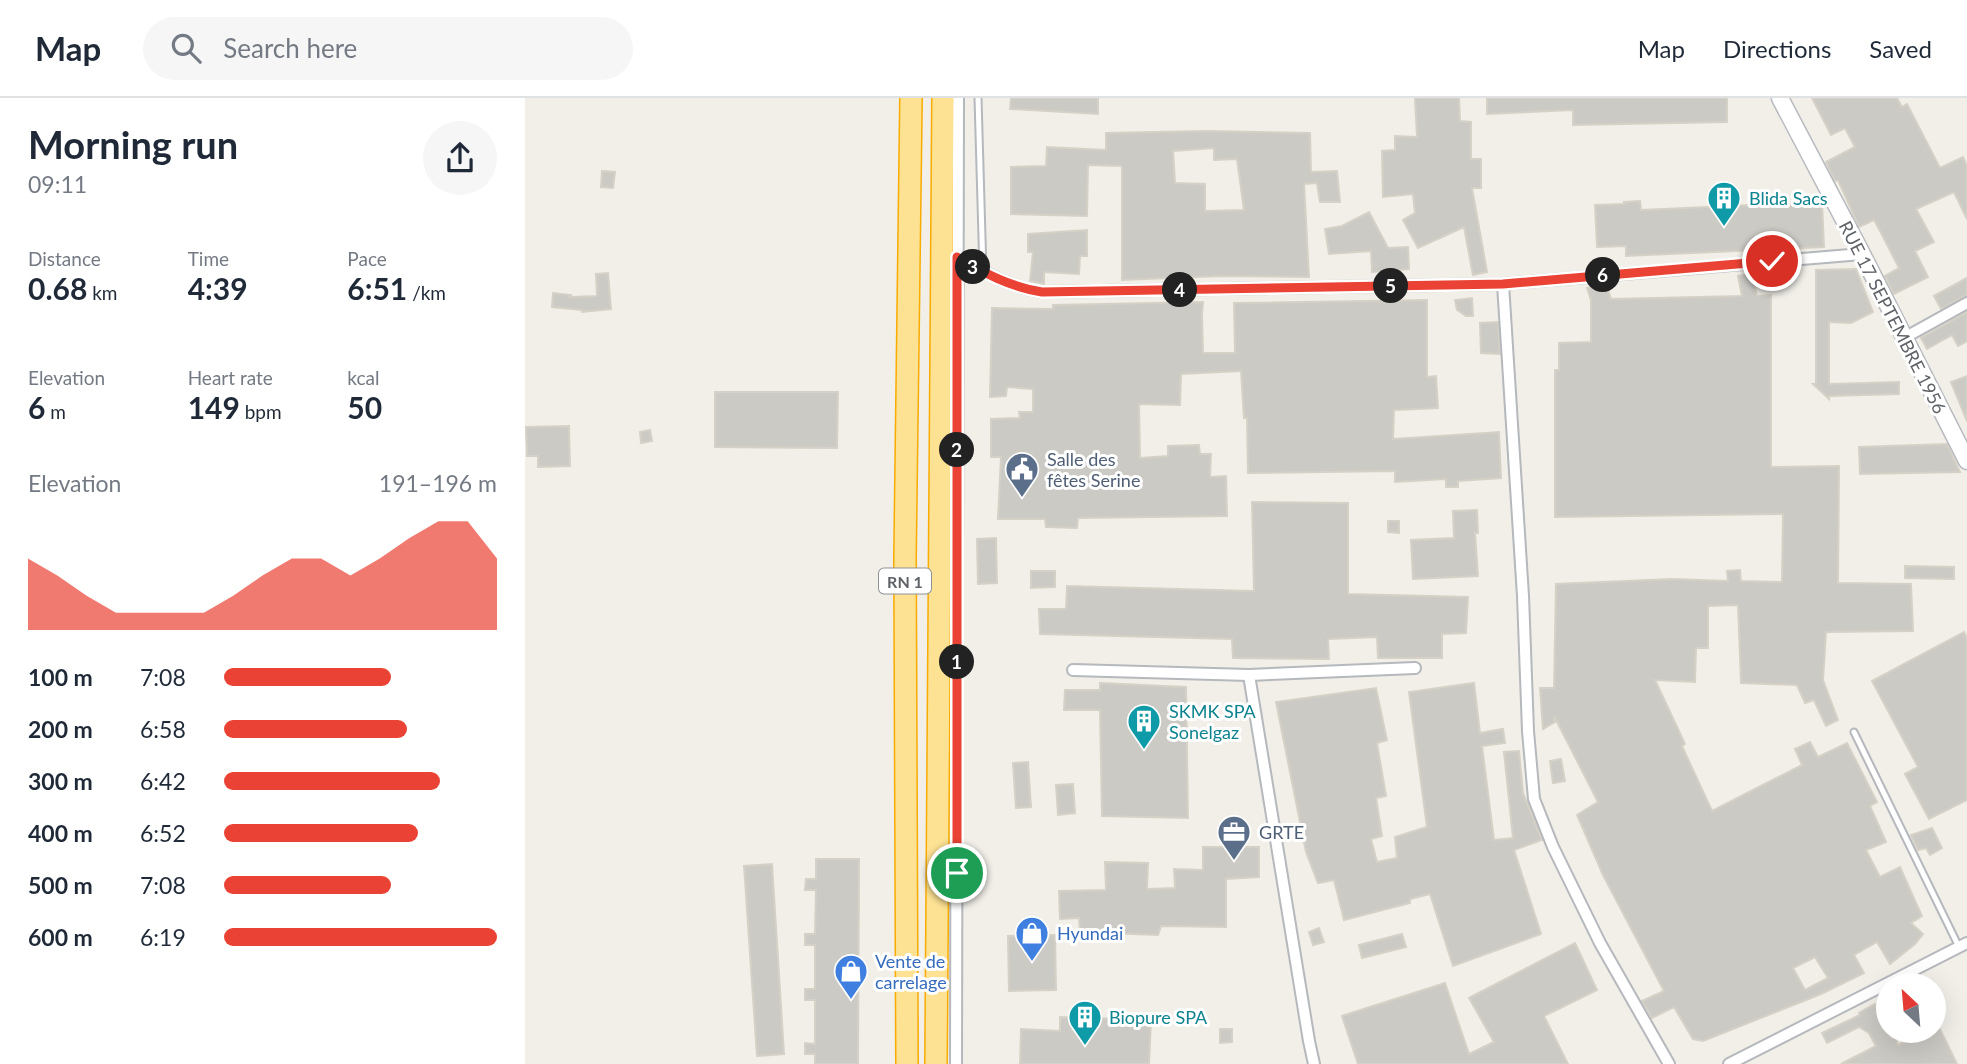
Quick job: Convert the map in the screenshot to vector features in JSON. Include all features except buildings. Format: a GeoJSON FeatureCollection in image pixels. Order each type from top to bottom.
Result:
{"type":"FeatureCollection","features":[{"type":"Feature","properties":{"kind":"highway","name":"RN 1"},"geometry":{"type":"LineString","coordinates":[[907,1064],[905,558],[911,98]]}},
{"type":"Feature","properties":{"kind":"highway","name":"RN 1"},"geometry":{"type":"LineString","coordinates":[[936,1064],[943,98]]}},
{"type":"Feature","properties":{"kind":"main road","name":"RUE 17 SEPTEMBRE 1956"},"geometry":{"type":"LineString","coordinates":[[1780,98],[1967,461]]}},
{"type":"Feature","properties":{"kind":"street"},"geometry":{"type":"LineString","coordinates":[[956,1064],[958,98]]}},
{"type":"Feature","properties":{"kind":"street"},"geometry":{"type":"LineString","coordinates":[[957,257],[1021,289],[1042,292],[1503,284],[1862,254]]}},
{"type":"Feature","properties":{"kind":"street"},"geometry":{"type":"LineString","coordinates":[[1503,284],[1534,799],[1553,847],[1600,943],[1669,1064]]}},
{"type":"Feature","properties":{"kind":"street"},"geometry":{"type":"LineString","coordinates":[[1904,338],[1967,303]]}},
{"type":"Feature","properties":{"kind":"street"},"geometry":{"type":"LineString","coordinates":[[1073,670],[1249,675],[1415,668]]}},
{"type":"Feature","properties":{"kind":"street"},"geometry":{"type":"LineString","coordinates":[[1249,675],[1314,1064]]}},
{"type":"Feature","properties":{"kind":"street"},"geometry":{"type":"LineString","coordinates":[[1729,1064],[1963,945]]}},
{"type":"Feature","properties":{"kind":"lane"},"geometry":{"type":"LineString","coordinates":[[978,98],[983,272]]}},
{"type":"Feature","properties":{"kind":"lane"},"geometry":{"type":"LineString","coordinates":[[1854,732],[1963,945]]}},
{"type":"Feature","properties":{"kind":"place","name":"Blida Sacs"},"geometry":{"type":"Point","coordinates":[1724,228]}},
{"type":"Feature","properties":{"kind":"place","name":"Salle des fêtes Serine"},"geometry":{"type":"Point","coordinates":[1022,499]}},
{"type":"Feature","properties":{"kind":"place","name":"SKMK SPA Sonelgaz"},"geometry":{"type":"Point","coordinates":[1144,751]}},
{"type":"Feature","properties":{"kind":"place","name":"GRTE"},"geometry":{"type":"Point","coordinates":[1234,862]}},
{"type":"Feature","properties":{"kind":"place","name":"Hyundai"},"geometry":{"type":"Point","coordinates":[1032,963]}},
{"type":"Feature","properties":{"kind":"place","name":"Vente de carrelage"},"geometry":{"type":"Point","coordinates":[851,1001]}},
{"type":"Feature","properties":{"kind":"place","name":"Biopure SPA"},"geometry":{"type":"Point","coordinates":[1085,1047]}},
{"type":"Feature","properties":{"kind":"route"},"geometry":{"type":"LineString","coordinates":[[957,873],[957,257],[999,280],[1021,289],[1042,292],[1503,284],[1772,261]]}}]}
